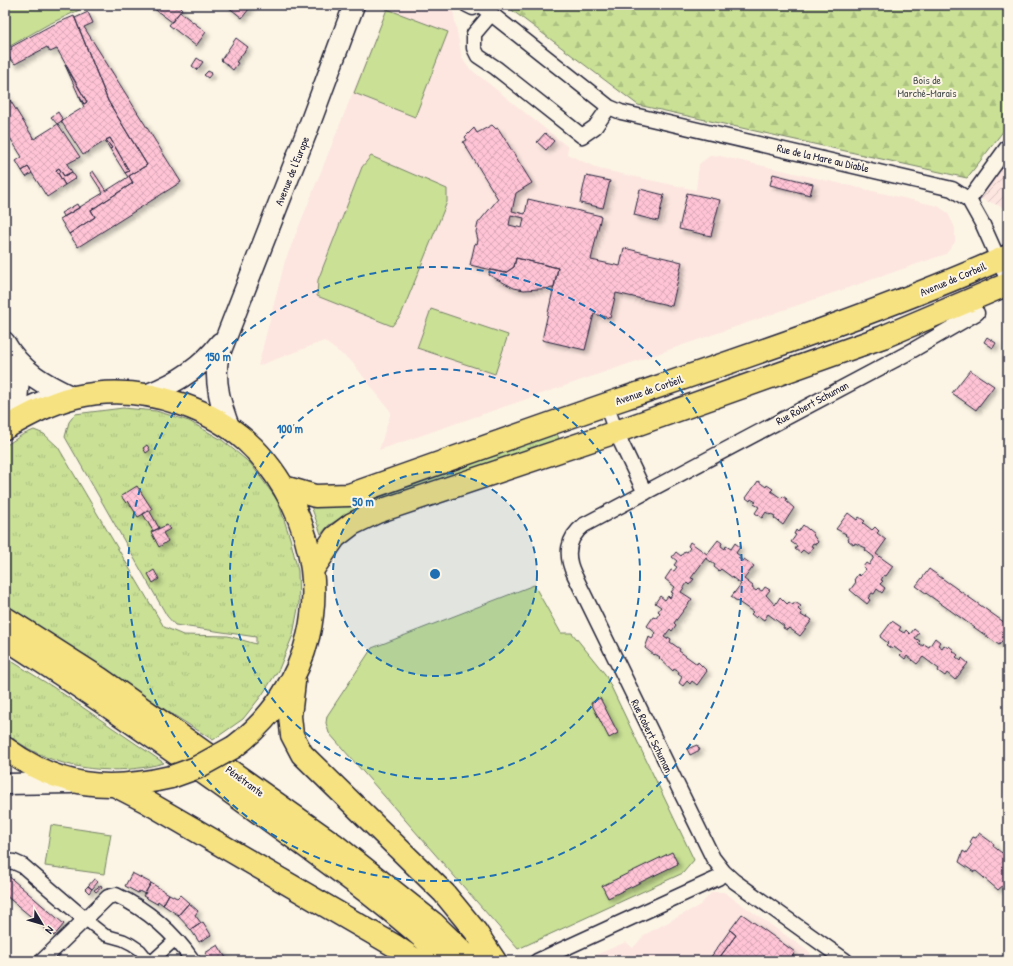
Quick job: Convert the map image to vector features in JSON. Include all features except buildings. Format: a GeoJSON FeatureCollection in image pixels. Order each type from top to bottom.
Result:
{"type":"FeatureCollection","features":[{"type":"Feature","properties":{"kind":"main road","name":"Avenue de l'Europe"},"geometry":{"type":"LineString","coordinates":[[230,429],[222,409],[216,379],[218,358],[309,126],[354,5]]}},
{"type":"Feature","properties":{"kind":"main road","name":"Avenue de Corbeil"},"geometry":{"type":"LineString","coordinates":[[284,487],[315,496],[349,495],[606,404],[842,324],[944,284],[1003,258]]}},
{"type":"Feature","properties":{"kind":"main road"},"geometry":{"type":"LineString","coordinates":[[313,569],[336,537],[352,524],[364,518],[616,432],[883,337],[1008,282]]}},
{"type":"Feature","properties":{"kind":"main road","name":"Avenue de l'Europe"},"geometry":{"type":"LineString","coordinates":[[148,394],[164,388],[193,372],[211,355],[226,335]]}},
{"type":"Feature","properties":{"kind":"main road"},"geometry":{"type":"LineString","coordinates":[[5,428],[36,411],[74,397],[105,393],[148,394],[196,410],[220,421],[255,449],[270,466],[284,487],[300,520],[313,569],[312,623],[294,677],[290,716],[292,735],[302,754],[444,892],[476,932],[495,961]]}},
{"type":"Feature","properties":{"kind":"main road","name":"Pénétrante"},"geometry":{"type":"LineString","coordinates":[[5,618],[99,678],[335,845],[433,923],[472,961]]}},
{"type":"Feature","properties":{"kind":"main road","name":"Pénétrante"},"geometry":{"type":"LineString","coordinates":[[5,638],[146,731],[348,878],[430,943],[448,961]]}},
{"type":"Feature","properties":{"kind":"main road"},"geometry":{"type":"LineString","coordinates":[[5,784],[74,783],[116,786],[146,783],[171,777],[196,768],[234,747],[264,720],[294,677]]}},
{"type":"Feature","properties":{"kind":"main road"},"geometry":{"type":"LineString","coordinates":[[5,748],[21,760],[74,783]]}},
{"type":"Feature","properties":{"kind":"main road"},"geometry":{"type":"LineString","coordinates":[[116,786],[147,802],[395,946],[417,961]]}},
{"type":"Feature","properties":{"kind":"street"},"geometry":{"type":"LineString","coordinates":[[467,5],[473,8],[483,8],[474,34],[474,48],[478,56],[496,68],[582,136],[595,127],[609,107]]}},
{"type":"Feature","properties":{"kind":"street","name":"Rue de la Mare au Diable"},"geometry":{"type":"LineString","coordinates":[[483,8],[609,107],[621,112],[952,189],[969,200]]}},
{"type":"Feature","properties":{"kind":"street"},"geometry":{"type":"LineString","coordinates":[[1008,146],[969,200],[1003,258],[1008,282]]}},
{"type":"Feature","properties":{"kind":"street","name":"Rue Robert Schuman"},"geometry":{"type":"LineString","coordinates":[[846,961],[724,872],[713,858],[654,740],[568,559],[570,540],[576,531],[584,525],[906,354],[977,313]]}},
{"type":"Feature","properties":{"kind":"street"},"geometry":{"type":"LineString","coordinates":[[8,346],[44,382],[74,397]]}},
{"type":"Feature","properties":{"kind":"street"},"geometry":{"type":"LineString","coordinates":[[5,428],[13,397],[14,378],[8,346]]}},
{"type":"Feature","properties":{"kind":"street"},"geometry":{"type":"LineString","coordinates":[[606,404],[616,432],[645,492]]}},
{"type":"Feature","properties":{"kind":"street"},"geometry":{"type":"LineString","coordinates":[[5,861],[14,862],[23,866],[105,935],[131,944],[140,950],[151,961],[176,939]]}},
{"type":"Feature","properties":{"kind":"street"},"geometry":{"type":"LineString","coordinates":[[537,961],[718,878],[724,872]]}},
{"type":"Feature","properties":{"kind":"street"},"geometry":{"type":"LineString","coordinates":[[42,961],[86,920],[92,911],[108,897],[116,895],[150,915],[176,939],[193,961]]}},
{"type":"Feature","properties":{"kind":"shaded area"},"geometry":{"type":"Polygon","coordinates":[[[388,5],[452,5],[462,58],[468,67],[568,147],[567,154],[599,169],[696,190],[699,164],[711,155],[720,156],[938,206],[948,213],[955,228],[955,242],[946,254],[379,450],[391,412],[352,362],[324,341],[258,366],[285,261],[388,5]]]}},
{"type":"Feature","properties":{"kind":"shaded area"},"geometry":{"type":"Polygon","coordinates":[[[1008,133],[1008,209],[965,193],[1008,133]]]}},
{"type":"Feature","properties":{"kind":"shaded area"},"geometry":{"type":"Polygon","coordinates":[[[712,892],[724,892],[811,953],[806,961],[574,961],[579,957],[584,960],[626,942],[633,948],[644,935],[700,905],[712,892]]]}},
{"type":"Feature","properties":{"kind":"green space"},"geometry":{"type":"Polygon","coordinates":[[[5,5],[90,5],[47,25],[5,49],[5,5]]]}},
{"type":"Feature","properties":{"kind":"green space","name":"Bois de Marché-Marais"},"geometry":{"type":"Polygon","coordinates":[[[505,5],[1008,5],[1008,125],[967,178],[638,105],[505,5]]]}},
{"type":"Feature","properties":{"kind":"green space"},"geometry":{"type":"Polygon","coordinates":[[[387,9],[448,32],[415,117],[354,93],[387,9]]]}},
{"type":"Feature","properties":{"kind":"green space"},"geometry":{"type":"Polygon","coordinates":[[[371,156],[447,189],[447,202],[401,315],[392,326],[317,296],[318,280],[362,167],[371,156]]]}},
{"type":"Feature","properties":{"kind":"green space"},"geometry":{"type":"Polygon","coordinates":[[[431,309],[508,335],[495,374],[417,348],[431,309]]]}},
{"type":"Feature","properties":{"kind":"green space"},"geometry":{"type":"Polygon","coordinates":[[[123,408],[156,411],[189,421],[222,440],[251,464],[278,501],[290,538],[298,571],[299,603],[293,635],[279,669],[262,695],[243,719],[213,740],[5,608],[5,446],[22,435],[34,430],[44,434],[58,447],[164,627],[183,635],[228,636],[256,644],[256,637],[175,625],[167,616],[65,437],[69,422],[75,414],[123,408]]]}},
{"type":"Feature","properties":{"kind":"green space"},"geometry":{"type":"Polygon","coordinates":[[[556,431],[560,441],[352,511],[329,525],[321,534],[311,506],[333,507],[350,504],[556,431]]]}},
{"type":"Feature","properties":{"kind":"green space"},"geometry":{"type":"Polygon","coordinates":[[[534,585],[561,633],[572,633],[605,674],[694,860],[683,873],[518,949],[329,733],[326,723],[327,716],[372,648],[534,585]]]}},
{"type":"Feature","properties":{"kind":"green space"},"geometry":{"type":"Polygon","coordinates":[[[5,657],[53,687],[164,763],[128,769],[109,770],[91,768],[54,760],[19,743],[5,730],[5,657]]]}},
{"type":"Feature","properties":{"kind":"green space"},"geometry":{"type":"Polygon","coordinates":[[[51,825],[111,834],[104,874],[45,866],[51,825]]]}}]}
